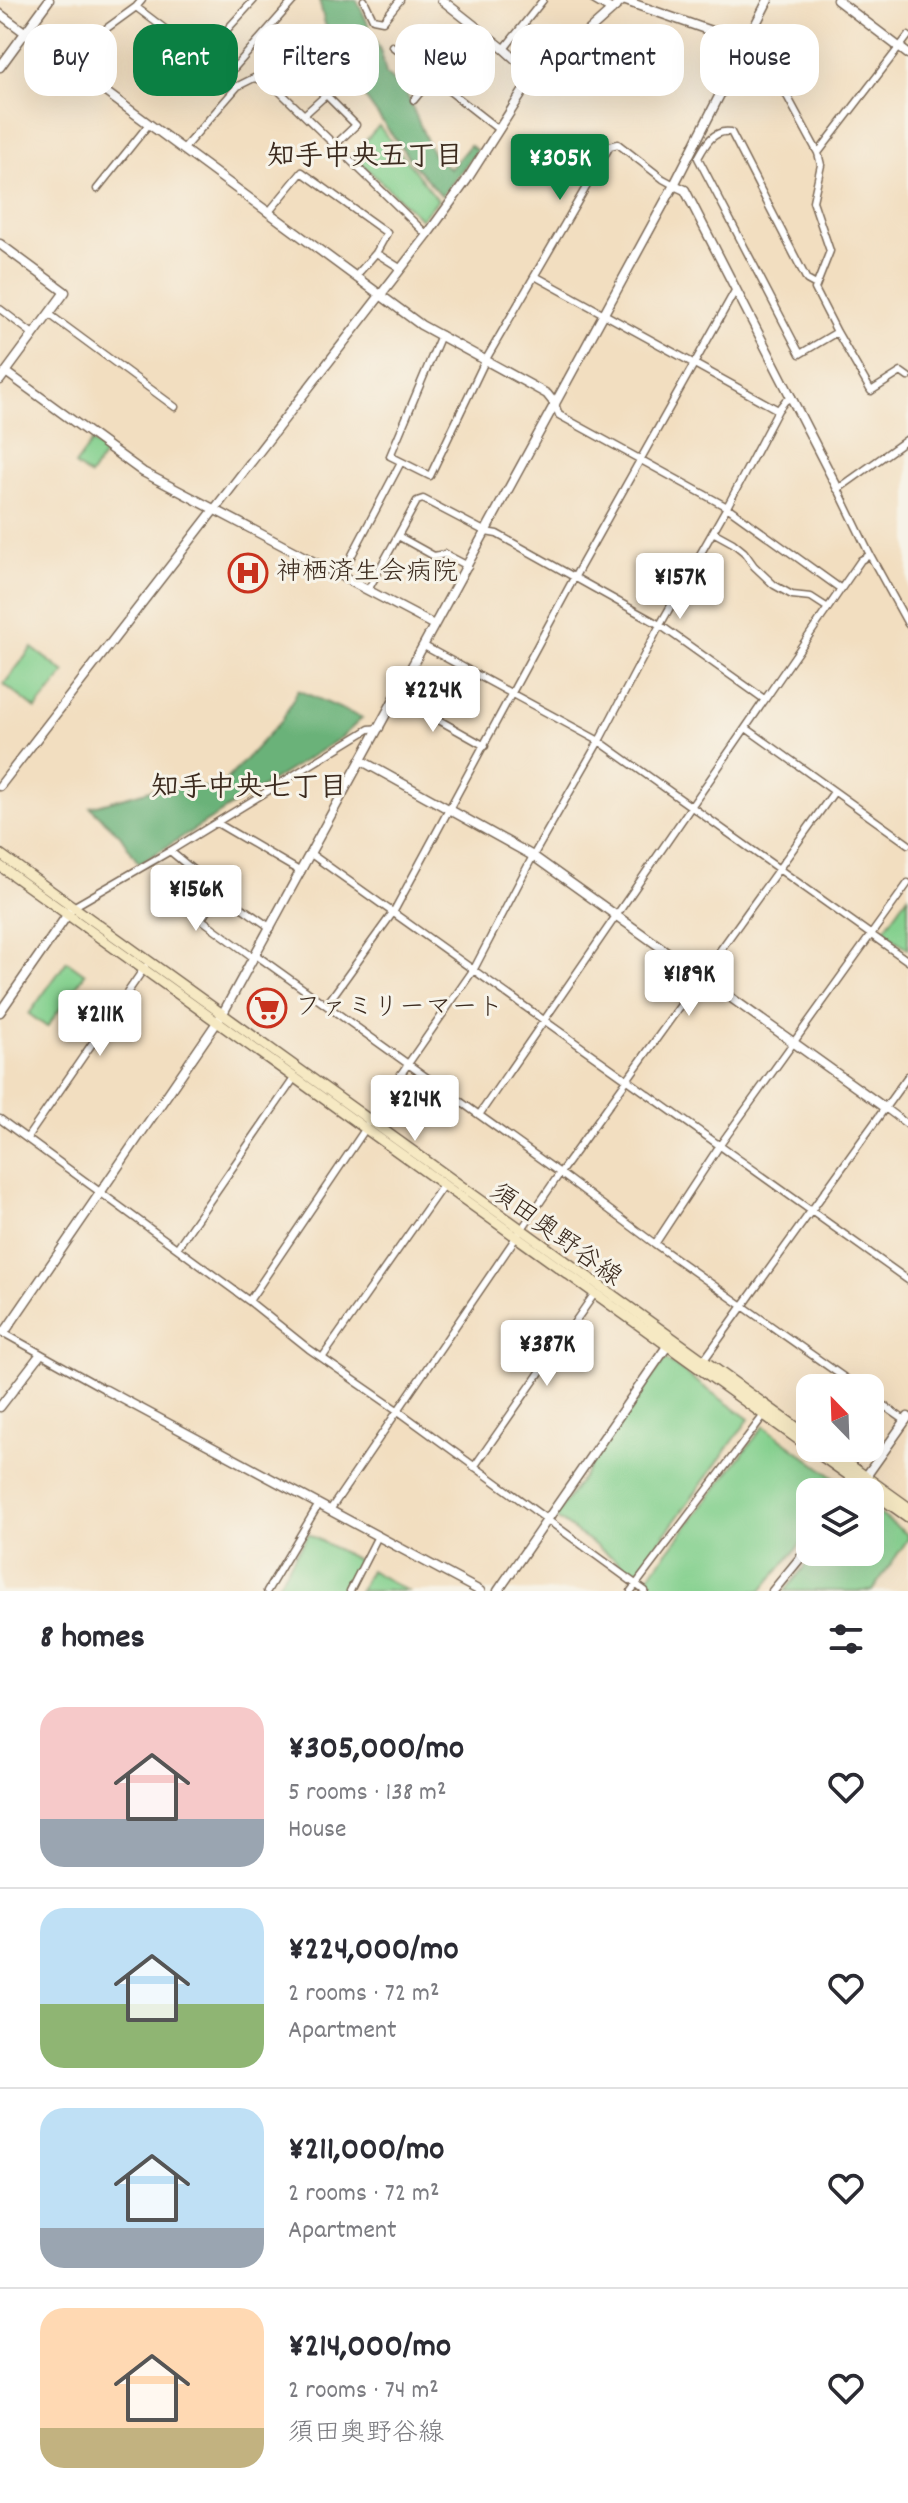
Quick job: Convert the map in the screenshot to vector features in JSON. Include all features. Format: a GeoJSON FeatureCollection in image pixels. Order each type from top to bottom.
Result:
{"type":"FeatureCollection","features":[{"type":"Feature","properties":{"kind":"main road","name":"須田奥野谷線"},"geometry":{"type":"LineString","coordinates":[[0,854],[70,911]]}},
{"type":"Feature","properties":{"kind":"main road","name":"須田奥野谷線"},"geometry":{"type":"LineString","coordinates":[[0,866],[70,911],[671,1341],[796,1438]]}},
{"type":"Feature","properties":{"kind":"main road","name":"須田奥野谷線"},"geometry":{"type":"LineString","coordinates":[[220,1018],[295,1077],[367,1124]]}},
{"type":"Feature","properties":{"kind":"main road","name":"須田奥野谷線"},"geometry":{"type":"LineString","coordinates":[[519,1233],[595,1293],[704,1360],[796,1427]]}},
{"type":"Feature","properties":{"kind":"main road","name":"須田奥野谷線"},"geometry":{"type":"LineString","coordinates":[[829,1462],[852,1478]]}},
{"type":"Feature","properties":{"kind":"main road","name":"須田奥野谷線"},"geometry":{"type":"LineString","coordinates":[[839,1462],[854,1478]]}},
{"type":"Feature","properties":{"kind":"main road","name":"須田奥野谷線"},"geometry":{"type":"LineString","coordinates":[[884,1496],[908,1507]]}},
{"type":"Feature","properties":{"kind":"main road","name":"須田奥野谷線"},"geometry":{"type":"LineString","coordinates":[[884,1500],[908,1517]]}},
{"type":"Feature","properties":{"kind":"street"},"geometry":{"type":"LineString","coordinates":[[31,24],[49,0]]}},
{"type":"Feature","properties":{"kind":"street"},"geometry":{"type":"LineString","coordinates":[[113,24],[142,0]]}},
{"type":"Feature","properties":{"kind":"street"},"geometry":{"type":"LineString","coordinates":[[232,24],[254,0]]}},
{"type":"Feature","properties":{"kind":"street"},"geometry":{"type":"LineString","coordinates":[[238,64],[294,0]]}},
{"type":"Feature","properties":{"kind":"street"},"geometry":{"type":"LineString","coordinates":[[364,0],[373,19],[383,21],[400,0]]}},
{"type":"Feature","properties":{"kind":"street"},"geometry":{"type":"LineString","coordinates":[[442,0],[473,24]]}},
{"type":"Feature","properties":{"kind":"street"},"geometry":{"type":"LineString","coordinates":[[504,49],[543,0]]}},
{"type":"Feature","properties":{"kind":"street"},"geometry":{"type":"LineString","coordinates":[[595,0],[612,10]]}},
{"type":"Feature","properties":{"kind":"street"},"geometry":{"type":"LineString","coordinates":[[596,24],[623,0],[700,27]]}},
{"type":"Feature","properties":{"kind":"street"},"geometry":{"type":"LineString","coordinates":[[755,0],[766,4],[755,24]]}},
{"type":"Feature","properties":{"kind":"street"},"geometry":{"type":"LineString","coordinates":[[837,0],[908,54]]}},
{"type":"Feature","properties":{"kind":"street"},"geometry":{"type":"LineString","coordinates":[[136,7],[158,24]]}},
{"type":"Feature","properties":{"kind":"street"},"geometry":{"type":"LineString","coordinates":[[0,14],[24,31]]}},
{"type":"Feature","properties":{"kind":"street"},"geometry":{"type":"LineString","coordinates":[[0,67],[24,33]]}},
{"type":"Feature","properties":{"kind":"street"},"geometry":{"type":"LineString","coordinates":[[818,153],[908,36]]}},
{"type":"Feature","properties":{"kind":"street"},"geometry":{"type":"LineString","coordinates":[[495,42],[511,55]]}},
{"type":"Feature","properties":{"kind":"street"},"geometry":{"type":"LineString","coordinates":[[183,149],[238,86],[254,78],[270,82],[427,235]]}},
{"type":"Feature","properties":{"kind":"street"},"geometry":{"type":"LineString","coordinates":[[304,115],[326,95],[356,125],[335,145]]}},
{"type":"Feature","properties":{"kind":"street"},"geometry":{"type":"LineString","coordinates":[[111,96],[421,325],[547,394],[559,415],[727,507],[841,589]]}},
{"type":"Feature","properties":{"kind":"street"},"geometry":{"type":"LineString","coordinates":[[414,100],[417,96]]}},
{"type":"Feature","properties":{"kind":"street"},"geometry":{"type":"LineString","coordinates":[[456,96],[499,130]]}},
{"type":"Feature","properties":{"kind":"street"},"geometry":{"type":"LineString","coordinates":[[0,786],[427,235],[520,96]]}},
{"type":"Feature","properties":{"kind":"street"},"geometry":{"type":"LineString","coordinates":[[480,1591],[2,1332],[220,1018],[604,315],[718,96]]}},
{"type":"Feature","properties":{"kind":"street"},"geometry":{"type":"LineString","coordinates":[[787,96],[818,153],[821,165],[813,201],[830,251],[815,289],[871,391],[901,372],[908,363]]}},
{"type":"Feature","properties":{"kind":"street"},"geometry":{"type":"LineString","coordinates":[[97,189],[149,124]]}},
{"type":"Feature","properties":{"kind":"street"},"geometry":{"type":"LineString","coordinates":[[816,285],[807,280],[731,132],[724,131],[707,141],[698,158],[800,354],[837,332]]}},
{"type":"Feature","properties":{"kind":"street"},"geometry":{"type":"LineString","coordinates":[[441,335],[390,456],[430,476],[485,361],[610,146],[618,144],[663,179],[685,190],[908,624]]}},
{"type":"Feature","properties":{"kind":"street"},"geometry":{"type":"LineString","coordinates":[[268,213],[302,172],[387,233],[376,253],[355,277]]}},
{"type":"Feature","properties":{"kind":"street"},"geometry":{"type":"LineString","coordinates":[[0,244],[65,292],[2,374],[143,472],[434,625]]}},
{"type":"Feature","properties":{"kind":"street"},"geometry":{"type":"LineString","coordinates":[[376,253],[400,268]]}},
{"type":"Feature","properties":{"kind":"street"},"geometry":{"type":"LineString","coordinates":[[535,276],[778,410]]}},
{"type":"Feature","properties":{"kind":"street"},"geometry":{"type":"LineString","coordinates":[[327,1004],[394,911],[574,578],[736,289]]}},
{"type":"Feature","properties":{"kind":"street"},"geometry":{"type":"LineString","coordinates":[[0,309],[33,334]]}},
{"type":"Feature","properties":{"kind":"street"},"geometry":{"type":"LineString","coordinates":[[49,314],[175,407]]}},
{"type":"Feature","properties":{"kind":"street"},"geometry":{"type":"LineString","coordinates":[[901,372],[908,377]]}},
{"type":"Feature","properties":{"kind":"street"},"geometry":{"type":"LineString","coordinates":[[249,1301],[474,969],[778,410],[792,397]]}},
{"type":"Feature","properties":{"kind":"street"},"geometry":{"type":"LineString","coordinates":[[838,489],[908,439]]}},
{"type":"Feature","properties":{"kind":"street"},"geometry":{"type":"LineString","coordinates":[[341,576],[401,462]]}},
{"type":"Feature","properties":{"kind":"street"},"geometry":{"type":"LineString","coordinates":[[368,590],[417,501],[423,499],[486,532],[497,534],[660,625],[764,699]]}},
{"type":"Feature","properties":{"kind":"street"},"geometry":{"type":"LineString","coordinates":[[713,532],[744,552],[774,585],[792,595],[811,597],[828,608]]}},
{"type":"Feature","properties":{"kind":"street"},"geometry":{"type":"LineString","coordinates":[[398,536],[434,556],[445,554],[468,566]]}},
{"type":"Feature","properties":{"kind":"street"},"geometry":{"type":"LineString","coordinates":[[479,1115],[861,560],[870,555]]}},
{"type":"Feature","properties":{"kind":"street"},"geometry":{"type":"LineString","coordinates":[[424,646],[599,741],[908,961]]}},
{"type":"Feature","properties":{"kind":"street"},"geometry":{"type":"LineString","coordinates":[[396,696],[485,746]]}},
{"type":"Feature","properties":{"kind":"street"},"geometry":{"type":"LineString","coordinates":[[0,1012],[70,911],[369,729],[380,728]]}},
{"type":"Feature","properties":{"kind":"street"},"geometry":{"type":"LineString","coordinates":[[746,728],[908,844]]}},
{"type":"Feature","properties":{"kind":"street"},"geometry":{"type":"LineString","coordinates":[[362,761],[533,856],[908,1125]]}},
{"type":"Feature","properties":{"kind":"street"},"geometry":{"type":"LineString","coordinates":[[330,1510],[560,1173],[834,792]]}},
{"type":"Feature","properties":{"kind":"street"},"geometry":{"type":"LineString","coordinates":[[217,823],[301,872]]}},
{"type":"Feature","properties":{"kind":"street"},"geometry":{"type":"LineString","coordinates":[[170,851],[221,893],[271,928]]}},
{"type":"Feature","properties":{"kind":"street"},"geometry":{"type":"LineString","coordinates":[[311,854],[908,1280]]}},
{"type":"Feature","properties":{"kind":"street"},"geometry":{"type":"LineString","coordinates":[[655,1244],[720,1145],[908,883]]}},
{"type":"Feature","properties":{"kind":"street"},"geometry":{"type":"LineString","coordinates":[[221,893],[201,919],[327,1004],[655,1244],[839,1374]]}},
{"type":"Feature","properties":{"kind":"street"},"geometry":{"type":"LineString","coordinates":[[27,1138],[146,965]]}},
{"type":"Feature","properties":{"kind":"street"},"geometry":{"type":"LineString","coordinates":[[704,1360],[908,1076]]}},
{"type":"Feature","properties":{"kind":"street"},"geometry":{"type":"LineString","coordinates":[[177,1248],[295,1077]]}},
{"type":"Feature","properties":{"kind":"street"},"geometry":{"type":"LineString","coordinates":[[0,1119],[322,1358],[547,1519],[634,1588],[645,1591]]}},
{"type":"Feature","properties":{"kind":"street"},"geometry":{"type":"LineString","coordinates":[[322,1358],[446,1180]]}},
{"type":"Feature","properties":{"kind":"street"},"geometry":{"type":"LineString","coordinates":[[474,1467],[595,1293]]}},
{"type":"Feature","properties":{"kind":"street"},"geometry":{"type":"LineString","coordinates":[[498,1591],[671,1341]]}},
{"type":"Feature","properties":{"kind":"street"},"geometry":{"type":"LineString","coordinates":[[0,1407],[40,1355]]}},
{"type":"Feature","properties":{"kind":"street"},"geometry":{"type":"LineString","coordinates":[[864,1478],[907,1419],[884,1405]]}},
{"type":"Feature","properties":{"kind":"street"},"geometry":{"type":"LineString","coordinates":[[634,1588],[765,1415]]}},
{"type":"Feature","properties":{"kind":"street"},"geometry":{"type":"LineString","coordinates":[[267,1591],[319,1504]]}},
{"type":"Feature","properties":{"kind":"street"},"geometry":{"type":"LineString","coordinates":[[350,1591],[378,1536]]}},
{"type":"Feature","properties":{"kind":"street"},"geometry":{"type":"LineString","coordinates":[[773,1591],[796,1563]]}},
{"type":"Feature","properties":{"kind":"green space"},"geometry":{"type":"Polygon","coordinates":[[[319,0],[357,0],[368,24],[325,24],[319,0]]]}},
{"type":"Feature","properties":{"kind":"green space"},"geometry":{"type":"Polygon","coordinates":[[[379,48],[386,74],[395,83],[395,96],[407,96],[433,155],[450,169],[470,145],[477,151],[442,196],[415,166],[364,96],[379,96],[379,48]]]}},
{"type":"Feature","properties":{"kind":"green space"},"geometry":{"type":"Polygon","coordinates":[[[379,126],[438,200],[421,219],[352,155],[379,126]]]}},
{"type":"Feature","properties":{"kind":"green space"},"geometry":{"type":"Polygon","coordinates":[[[92,442],[106,452],[90,476],[75,465],[92,442]]]}},
{"type":"Feature","properties":{"kind":"green space"},"geometry":{"type":"Polygon","coordinates":[[[32,648],[65,673],[36,709],[4,684],[32,648]]]}},
{"type":"Feature","properties":{"kind":"green space"},"geometry":{"type":"Polygon","coordinates":[[[298,690],[362,718],[342,737],[139,864],[120,835],[90,807],[157,788],[220,787],[282,720],[298,690]]]}},
{"type":"Feature","properties":{"kind":"green space"},"geometry":{"type":"Polygon","coordinates":[[[908,896],[908,949],[883,931],[908,896]]]}},
{"type":"Feature","properties":{"kind":"green space"},"geometry":{"type":"Polygon","coordinates":[[[67,961],[85,974],[47,1027],[29,1014],[67,961]]]}},
{"type":"Feature","properties":{"kind":"green space"},"geometry":{"type":"Polygon","coordinates":[[[665,1359],[749,1419],[636,1574],[555,1517],[665,1359]]]}},
{"type":"Feature","properties":{"kind":"green space"},"geometry":{"type":"Polygon","coordinates":[[[764,1426],[796,1450],[796,1462],[813,1462],[834,1478],[796,1478],[796,1550],[761,1591],[658,1591],[645,1581],[764,1426]]]}},
{"type":"Feature","properties":{"kind":"green space"},"geometry":{"type":"Polygon","coordinates":[[[884,1517],[908,1535],[872,1591],[785,1591],[805,1566],[884,1566],[884,1517]]]}},
{"type":"Feature","properties":{"kind":"green space"},"geometry":{"type":"Polygon","coordinates":[[[308,1534],[359,1561],[343,1591],[274,1591],[308,1534]]]}},
{"type":"Feature","properties":{"kind":"green space"},"geometry":{"type":"Polygon","coordinates":[[[370,1570],[407,1591],[359,1591],[370,1570]]]}},
{"type":"Feature","properties":{"kind":"place","name":"神栖済生会病院"},"geometry":{"type":"Point","coordinates":[248,573]}},
{"type":"Feature","properties":{"kind":"place","name":"ファミリーマート"},"geometry":{"type":"Point","coordinates":[267,1008]}},
{"type":"Feature","properties":{"kind":"district","name":"知手中央五丁目"},"geometry":{"type":"Point","coordinates":[365,159]}},
{"type":"Feature","properties":{"kind":"district","name":"知手中央七丁目"},"geometry":{"type":"Point","coordinates":[249,790]}}]}
